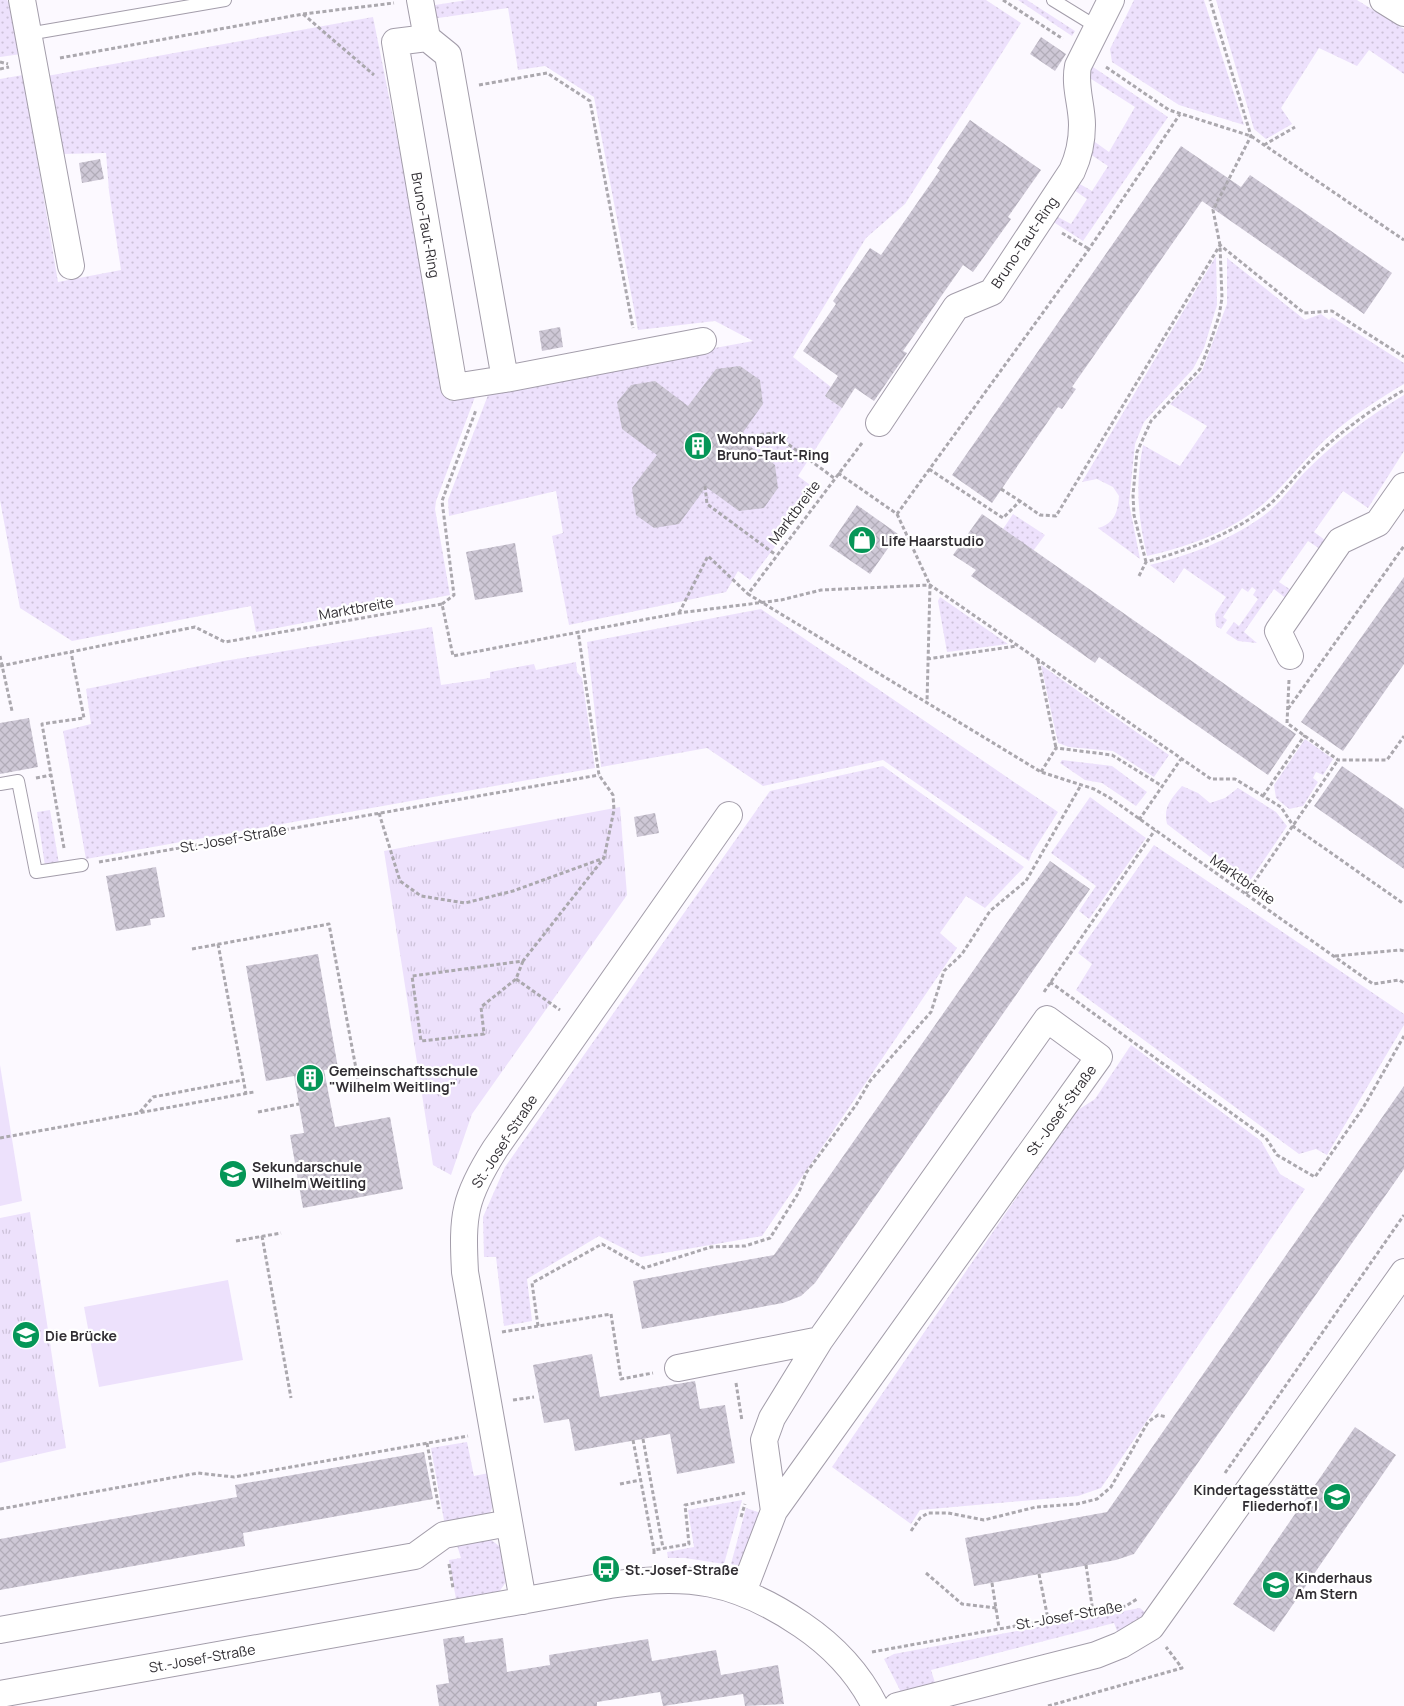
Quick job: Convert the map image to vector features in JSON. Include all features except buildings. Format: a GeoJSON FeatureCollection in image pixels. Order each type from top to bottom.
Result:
{"type":"FeatureCollection","features":[{"type":"Feature","properties":{"kind":"street"},"geometry":{"type":"LineString","coordinates":[[22,0],[71,266]]}},
{"type":"Feature","properties":{"kind":"street","name":"Bruno-Taut-Ring"},"geometry":{"type":"LineString","coordinates":[[879,423],[956,307],[992,292],[1072,172],[1082,128],[1076,77],[1084,53],[1111,0]]}},
{"type":"Feature","properties":{"kind":"street"},"geometry":{"type":"LineString","coordinates":[[1383,0],[1404,13]]}},
{"type":"Feature","properties":{"kind":"street"},"geometry":{"type":"LineString","coordinates":[[408,1],[426,38],[448,55],[496,380]]}},
{"type":"Feature","properties":{"kind":"street","name":"Bruno-Taut-Ring"},"geometry":{"type":"LineString","coordinates":[[426,38],[395,42],[454,387],[703,341]]}},
{"type":"Feature","properties":{"kind":"street"},"geometry":{"type":"LineString","coordinates":[[1290,656],[1278,630],[1340,541],[1378,523],[1404,486]]}},
{"type":"Feature","properties":{"kind":"street","name":"St.-Josef-Straße"},"geometry":{"type":"LineString","coordinates":[[523,1601],[464,1272],[462,1228],[466,1208],[480,1174],[729,815]]}},
{"type":"Feature","properties":{"kind":"street","name":"St.-Josef-Straße"},"geometry":{"type":"LineString","coordinates":[[743,1592],[772,1499],[1099,1057],[1047,1019],[820,1340],[767,1428],[764,1440],[772,1499]]}},
{"type":"Feature","properties":{"kind":"street"},"geometry":{"type":"LineString","coordinates":[[897,1706],[1096,1655],[1121,1645],[1152,1627],[1404,1272]]}},
{"type":"Feature","properties":{"kind":"street"},"geometry":{"type":"LineString","coordinates":[[678,1368],[820,1340]]}},
{"type":"Feature","properties":{"kind":"street"},"geometry":{"type":"LineString","coordinates":[[0,1630],[415,1556],[444,1535],[509,1523]]}},
{"type":"Feature","properties":{"kind":"street","name":"St.-Josef-Straße"},"geometry":{"type":"LineString","coordinates":[[0,1694],[610,1585],[656,1580],[702,1582],[743,1592],[781,1612],[829,1646],[851,1669],[875,1706]]}},
{"type":"Feature","properties":{"kind":"lane"},"geometry":{"type":"LineString","coordinates":[[28,34],[225,0]]}},
{"type":"Feature","properties":{"kind":"lane"},"geometry":{"type":"LineString","coordinates":[[1053,0],[1098,27]]}},
{"type":"Feature","properties":{"kind":"lane"},"geometry":{"type":"LineString","coordinates":[[0,784],[18,781],[36,872],[82,865]]}},
{"type":"Feature","properties":{"kind":"path"},"geometry":{"type":"LineString","coordinates":[[1002,0],[1169,110],[1251,136],[1404,240]]}},
{"type":"Feature","properties":{"kind":"path"},"geometry":{"type":"LineString","coordinates":[[1139,576],[1146,562],[1134,515],[1133,495],[1137,452],[1150,421],[1193,377],[1203,361],[1219,316],[1222,298],[1220,245],[1213,210],[1251,136],[1210,0]]}},
{"type":"Feature","properties":{"kind":"path"},"geometry":{"type":"LineString","coordinates":[[0,69],[303,14],[408,1]]}},
{"type":"Feature","properties":{"kind":"path"},"geometry":{"type":"LineString","coordinates":[[303,14],[386,85],[404,94]]}},
{"type":"Feature","properties":{"kind":"path"},"geometry":{"type":"LineString","coordinates":[[454,89],[547,73],[590,101],[638,354]]}},
{"type":"Feature","properties":{"kind":"path"},"geometry":{"type":"LineString","coordinates":[[897,514],[1088,249],[1180,114]]}},
{"type":"Feature","properties":{"kind":"path"},"geometry":{"type":"LineString","coordinates":[[1264,145],[1295,127]]}},
{"type":"Feature","properties":{"kind":"path"},"geometry":{"type":"LineString","coordinates":[[1060,231],[1088,249]]}},
{"type":"Feature","properties":{"kind":"path"},"geometry":{"type":"LineString","coordinates":[[1220,245],[1304,313],[1332,311],[1404,357]]}},
{"type":"Feature","properties":{"kind":"path"},"geometry":{"type":"LineString","coordinates":[[1001,488],[1040,515],[1056,516],[1220,245]]}},
{"type":"Feature","properties":{"kind":"path"},"geometry":{"type":"LineString","coordinates":[[496,380],[442,501],[454,595],[442,604],[453,656],[578,631],[760,603],[827,589],[930,585],[1211,779],[1235,779],[1281,807],[1294,827],[1404,904]]}},
{"type":"Feature","properties":{"kind":"path"},"geometry":{"type":"LineString","coordinates":[[1146,562],[1198,546],[1223,535],[1249,520],[1272,502],[1332,440],[1371,410],[1404,390]]}},
{"type":"Feature","properties":{"kind":"path","name":"Marktbreite"},"geometry":{"type":"LineString","coordinates":[[748,594],[834,478],[879,423]]}},
{"type":"Feature","properties":{"kind":"path"},"geometry":{"type":"LineString","coordinates":[[728,440],[773,433],[834,478]]}},
{"type":"Feature","properties":{"kind":"path"},"geometry":{"type":"LineString","coordinates":[[929,469],[1003,518],[1020,501]]}},
{"type":"Feature","properties":{"kind":"path"},"geometry":{"type":"LineString","coordinates":[[838,473],[897,514],[930,585],[927,702]]}},
{"type":"Feature","properties":{"kind":"path"},"geometry":{"type":"LineString","coordinates":[[705,486],[707,504],[776,555]]}},
{"type":"Feature","properties":{"kind":"path"},"geometry":{"type":"LineString","coordinates":[[1288,709],[1404,546]]}},
{"type":"Feature","properties":{"kind":"path","name":"Marktbreite"},"geometry":{"type":"LineString","coordinates":[[679,614],[708,556],[760,603],[1041,772],[1094,789],[1373,984],[1399,980],[1404,983]]}},
{"type":"Feature","properties":{"kind":"path","name":"Marktbreite"},"geometry":{"type":"LineString","coordinates":[[1,666],[195,627],[225,642],[442,604]]}},
{"type":"Feature","properties":{"kind":"path"},"geometry":{"type":"LineString","coordinates":[[523,961],[412,976],[421,1041],[484,1034],[481,1007],[516,979],[523,961],[604,858],[614,803],[613,796],[599,776],[578,631]]}},
{"type":"Feature","properties":{"kind":"path"},"geometry":{"type":"LineString","coordinates":[[927,659],[1018,646]]}},
{"type":"Feature","properties":{"kind":"path"},"geometry":{"type":"LineString","coordinates":[[67,867],[42,724],[84,718],[71,652]]}},
{"type":"Feature","properties":{"kind":"path"},"geometry":{"type":"LineString","coordinates":[[0,656],[12,711]]}},
{"type":"Feature","properties":{"kind":"path"},"geometry":{"type":"LineString","coordinates":[[1290,656],[1287,723],[1338,760],[1387,760],[1404,736]]}},
{"type":"Feature","properties":{"kind":"path"},"geometry":{"type":"LineString","coordinates":[[1038,660],[1056,748],[1041,772]]}},
{"type":"Feature","properties":{"kind":"path"},"geometry":{"type":"LineString","coordinates":[[1263,796],[1305,735]]}},
{"type":"Feature","properties":{"kind":"path"},"geometry":{"type":"LineString","coordinates":[[1056,748],[1112,755],[1162,786]]}},
{"type":"Feature","properties":{"kind":"path"},"geometry":{"type":"LineString","coordinates":[[1139,820],[1181,759]]}},
{"type":"Feature","properties":{"kind":"path"},"geometry":{"type":"LineString","coordinates":[[1246,894],[1294,827],[1338,760]]}},
{"type":"Feature","properties":{"kind":"path","name":"St.-Josef-Straße"},"geometry":{"type":"LineString","coordinates":[[82,865],[599,776]]}},
{"type":"Feature","properties":{"kind":"path"},"geometry":{"type":"LineString","coordinates":[[538,1326],[532,1283],[602,1244],[644,1268],[711,1247],[745,1246],[770,1238],[799,1192],[806,1173],[856,1106],[870,1081],[931,1012],[944,970],[962,954],[990,911],[1026,881],[1081,785]]}},
{"type":"Feature","properties":{"kind":"path"},"geometry":{"type":"LineString","coordinates":[[379,813],[400,881],[421,896],[465,903],[513,891],[604,858]]}},
{"type":"Feature","properties":{"kind":"path"},"geometry":{"type":"LineString","coordinates":[[1047,1019],[1042,995],[1155,830]]}},
{"type":"Feature","properties":{"kind":"path"},"geometry":{"type":"LineString","coordinates":[[192,949],[329,924],[360,1090],[398,1083]]}},
{"type":"Feature","properties":{"kind":"path"},"geometry":{"type":"LineString","coordinates":[[218,944],[246,1094]]}},
{"type":"Feature","properties":{"kind":"path"},"geometry":{"type":"LineString","coordinates":[[1334,957],[1400,950],[1404,952]]}},
{"type":"Feature","properties":{"kind":"path"},"geometry":{"type":"LineString","coordinates":[[516,979],[582,1025]]}},
{"type":"Feature","properties":{"kind":"path"},"geometry":{"type":"LineString","coordinates":[[1050,982],[1266,1138],[1277,1155],[1316,1177],[1362,1108],[1404,1036]]}},
{"type":"Feature","properties":{"kind":"path"},"geometry":{"type":"LineString","coordinates":[[139,1113],[153,1097],[243,1080]]}},
{"type":"Feature","properties":{"kind":"path"},"geometry":{"type":"LineString","coordinates":[[0,1138],[254,1092]]}},
{"type":"Feature","properties":{"kind":"path"},"geometry":{"type":"LineString","coordinates":[[258,1112],[299,1104]]}},
{"type":"Feature","properties":{"kind":"path"},"geometry":{"type":"LineString","coordinates":[[1224,1475],[1404,1215]]}},
{"type":"Feature","properties":{"kind":"path"},"geometry":{"type":"LineString","coordinates":[[236,1241],[281,1233]]}},
{"type":"Feature","properties":{"kind":"path"},"geometry":{"type":"LineString","coordinates":[[262,1236],[291,1398]]}},
{"type":"Feature","properties":{"kind":"path"},"geometry":{"type":"LineString","coordinates":[[476,1336],[611,1314],[621,1379],[678,1368]]}},
{"type":"Feature","properties":{"kind":"path"},"geometry":{"type":"LineString","coordinates":[[912,1531],[920,1518],[928,1512],[948,1513],[984,1520],[1036,1507],[1076,1504],[1097,1499],[1110,1487],[1148,1422],[1158,1415],[1167,1418]]}},
{"type":"Feature","properties":{"kind":"path"},"geometry":{"type":"LineString","coordinates":[[0,1509],[198,1473],[234,1477],[493,1432]]}},
{"type":"Feature","properties":{"kind":"path"},"geometry":{"type":"LineString","coordinates":[[642,1439],[663,1548]]}},
{"type":"Feature","properties":{"kind":"path"},"geometry":{"type":"LineString","coordinates":[[633,1440],[654,1550],[656,1580]]}},
{"type":"Feature","properties":{"kind":"path"},"geometry":{"type":"LineString","coordinates":[[427,1443],[457,1613]]}},
{"type":"Feature","properties":{"kind":"path"},"geometry":{"type":"LineString","coordinates":[[620,1484],[640,1480]]}},
{"type":"Feature","properties":{"kind":"path"},"geometry":{"type":"LineString","coordinates":[[654,1550],[689,1544],[685,1505],[772,1499]]}},
{"type":"Feature","properties":{"kind":"path"},"geometry":{"type":"LineString","coordinates":[[1086,1565],[1094,1612]]}},
{"type":"Feature","properties":{"kind":"path"},"geometry":{"type":"LineString","coordinates":[[926,1573],[962,1604],[997,1608]]}},
{"type":"Feature","properties":{"kind":"path"},"geometry":{"type":"LineString","coordinates":[[1039,1574],[1048,1619]]}},
{"type":"Feature","properties":{"kind":"path"},"geometry":{"type":"LineString","coordinates":[[992,1583],[999,1628]]}},
{"type":"Feature","properties":{"kind":"path","name":"St.-Josef-Straße"},"geometry":{"type":"LineString","coordinates":[[865,1653],[1126,1606],[1140,1597]]}},
{"type":"Feature","properties":{"kind":"path"},"geometry":{"type":"LineString","coordinates":[[1048,1706],[1182,1668],[1152,1627]]}},
{"type":"Feature","properties":{"kind":"green space"},"geometry":{"type":"Polygon","coordinates":[[[0,0],[7,0],[12,9],[21,54],[0,57],[0,0]]]}},
{"type":"Feature","properties":{"kind":"green space"},"geometry":{"type":"Polygon","coordinates":[[[467,0],[986,0],[1021,23],[905,204],[866,238],[793,357],[831,387],[825,396],[842,408],[798,476],[817,490],[750,580],[738,571],[726,592],[569,625],[552,536],[563,533],[556,491],[449,516],[448,500],[488,395],[568,375],[753,341],[715,321],[638,330],[594,97],[545,66],[518,70],[508,8],[431,19],[429,6],[467,0]]]}},
{"type":"Feature","properties":{"kind":"green space"},"geometry":{"type":"Polygon","coordinates":[[[1018,0],[1027,0],[1075,31],[1072,36],[1018,0]]]}},
{"type":"Feature","properties":{"kind":"green space"},"geometry":{"type":"Polygon","coordinates":[[[1134,0],[1204,0],[1244,125],[1179,105],[1112,62],[1110,49],[1134,0]]]}},
{"type":"Feature","properties":{"kind":"green space"},"geometry":{"type":"Polygon","coordinates":[[[1216,0],[1357,0],[1404,29],[1404,74],[1369,50],[1357,66],[1319,48],[1281,108],[1292,124],[1266,139],[1254,129],[1216,0]]]}},
{"type":"Feature","properties":{"kind":"green space"},"geometry":{"type":"Polygon","coordinates":[[[373,17],[450,401],[475,397],[436,501],[435,509],[450,595],[256,632],[251,606],[72,641],[20,608],[0,500],[0,79],[23,75],[58,282],[121,270],[109,191],[106,153],[61,154],[47,76],[373,17]]]}},
{"type":"Feature","properties":{"kind":"green space"},"geometry":{"type":"Polygon","coordinates":[[[1087,63],[1168,117],[1083,241],[1052,221],[1056,216],[1071,224],[1087,199],[1074,190],[1078,183],[1092,191],[1108,166],[1087,152],[1088,137],[1109,152],[1135,107],[1085,75],[1087,63]]]}},
{"type":"Feature","properties":{"kind":"green space"},"geometry":{"type":"Polygon","coordinates":[[[1216,256],[1217,305],[1204,348],[1193,369],[1144,422],[1135,444],[1129,503],[1140,559],[1098,528],[1108,524],[1118,507],[1119,496],[1113,487],[1097,479],[1082,482],[1216,256]]]}},
{"type":"Feature","properties":{"kind":"green space"},"geometry":{"type":"Polygon","coordinates":[[[1227,258],[1305,320],[1321,314],[1329,320],[1332,317],[1404,363],[1404,384],[1335,431],[1273,495],[1246,517],[1198,541],[1147,556],[1141,528],[1138,488],[1143,445],[1180,466],[1207,426],[1170,404],[1202,371],[1227,304],[1227,258]]]}},
{"type":"Feature","properties":{"kind":"green space"},"geometry":{"type":"Polygon","coordinates":[[[1404,395],[1404,451],[1368,508],[1343,491],[1314,532],[1329,543],[1323,551],[1308,541],[1279,582],[1294,592],[1288,600],[1274,589],[1244,632],[1257,643],[1238,641],[1226,633],[1234,622],[1239,626],[1258,599],[1253,595],[1256,590],[1252,587],[1248,592],[1242,588],[1223,617],[1227,620],[1221,629],[1216,626],[1215,614],[1226,597],[1184,568],[1174,583],[1150,565],[1207,547],[1259,519],[1273,508],[1329,449],[1366,420],[1404,395]]]}},
{"type":"Feature","properties":{"kind":"green space"},"geometry":{"type":"Polygon","coordinates":[[[1013,514],[1045,535],[1033,551],[1003,529],[1013,514]]]}},
{"type":"Feature","properties":{"kind":"green space"},"geometry":{"type":"Polygon","coordinates":[[[940,597],[1008,644],[947,652],[938,601],[940,597]]]}},
{"type":"Feature","properties":{"kind":"green space"},"geometry":{"type":"Polygon","coordinates":[[[761,609],[1058,812],[1029,861],[883,760],[763,786],[707,748],[601,767],[587,642],[761,609]]]}},
{"type":"Feature","properties":{"kind":"green space"},"geometry":{"type":"Polygon","coordinates":[[[432,627],[441,685],[490,678],[490,672],[534,664],[536,670],[576,662],[577,672],[582,678],[595,768],[86,859],[63,731],[91,724],[86,689],[224,661],[432,627]]]}},
{"type":"Feature","properties":{"kind":"green space"},"geometry":{"type":"Polygon","coordinates":[[[1041,665],[1169,755],[1154,777],[1113,751],[1069,747],[1058,743],[1041,665]]]}},
{"type":"Feature","properties":{"kind":"green space"},"geometry":{"type":"Polygon","coordinates":[[[1305,739],[1333,759],[1323,775],[1316,772],[1313,778],[1318,782],[1303,806],[1289,809],[1276,798],[1274,785],[1305,739]]]}},
{"type":"Feature","properties":{"kind":"green space"},"geometry":{"type":"Polygon","coordinates":[[[1062,760],[1112,766],[1147,792],[1136,806],[1102,783],[1085,780],[1060,763],[1062,760]]]}},
{"type":"Feature","properties":{"kind":"green space"},"geometry":{"type":"Polygon","coordinates":[[[883,766],[1024,867],[985,908],[966,896],[940,933],[957,948],[762,1236],[641,1257],[599,1236],[527,1279],[532,1321],[504,1326],[496,1257],[484,1257],[483,1217],[505,1167],[770,791],[883,766]]]}},
{"type":"Feature","properties":{"kind":"green space"},"geometry":{"type":"Polygon","coordinates":[[[1182,786],[1198,793],[1210,803],[1225,798],[1238,788],[1276,812],[1287,826],[1247,885],[1167,824],[1167,808],[1171,799],[1182,786]]]}},
{"type":"Feature","properties":{"kind":"green space"},"geometry":{"type":"Polygon","coordinates":[[[1090,797],[1146,838],[1089,919],[1079,911],[1096,886],[1051,853],[1090,797]]]}},
{"type":"Feature","properties":{"kind":"green space"},"geometry":{"type":"Polygon","coordinates":[[[620,807],[627,895],[472,1114],[451,1175],[433,1165],[384,851],[620,807]]]}},
{"type":"Feature","properties":{"kind":"green space"},"geometry":{"type":"Polygon","coordinates":[[[50,810],[59,864],[45,866],[37,812],[50,810]]]}},
{"type":"Feature","properties":{"kind":"green space"},"geometry":{"type":"Polygon","coordinates":[[[1154,845],[1404,1014],[1404,1025],[1327,1155],[1316,1149],[1299,1154],[1076,990],[1092,964],[1078,953],[1154,845]]]}},
{"type":"Feature","properties":{"kind":"green space"},"geometry":{"type":"Polygon","coordinates":[[[1131,1045],[1261,1141],[1280,1174],[1305,1189],[1101,1488],[1078,1496],[920,1510],[911,1524],[832,1467],[1075,1112],[1095,1099],[1131,1045]]]}},
{"type":"Feature","properties":{"kind":"green space"},"geometry":{"type":"Polygon","coordinates":[[[0,1065],[22,1201],[0,1206],[0,1065]]]}},
{"type":"Feature","properties":{"kind":"green space","name":"Die Brücke"},"geometry":{"type":"Polygon","coordinates":[[[30,1212],[66,1448],[0,1463],[0,1218],[30,1212]]]}},
{"type":"Feature","properties":{"kind":"green space"},"geometry":{"type":"Polygon","coordinates":[[[228,1280],[243,1360],[99,1387],[84,1307],[228,1280]]]}},
{"type":"Feature","properties":{"kind":"green space"},"geometry":{"type":"Polygon","coordinates":[[[467,1442],[474,1476],[489,1473],[495,1502],[487,1519],[445,1526],[431,1448],[467,1442]]]}},
{"type":"Feature","properties":{"kind":"green space"},"geometry":{"type":"Polygon","coordinates":[[[742,1500],[724,1564],[685,1558],[668,1558],[667,1552],[694,1547],[688,1510],[742,1500]]]}},
{"type":"Feature","properties":{"kind":"green space"},"geometry":{"type":"Polygon","coordinates":[[[746,1508],[761,1513],[744,1568],[731,1564],[746,1508]]]}},
{"type":"Feature","properties":{"kind":"green space"},"geometry":{"type":"Polygon","coordinates":[[[487,1537],[502,1548],[508,1579],[499,1592],[456,1599],[449,1560],[461,1558],[456,1542],[487,1537]]]}},
{"type":"Feature","properties":{"kind":"green space"},"geometry":{"type":"Polygon","coordinates":[[[1140,1608],[1148,1615],[1119,1636],[1114,1623],[931,1670],[937,1689],[903,1696],[884,1659],[894,1654],[1140,1608]]]}},
{"type":"Feature","properties":{"kind":"place","name":"Wohnpark Bruno-Taut-Ring"},"geometry":{"type":"Point","coordinates":[698,446]}},
{"type":"Feature","properties":{"kind":"place","name":"Life Haarstudio"},"geometry":{"type":"Point","coordinates":[862,540]}},
{"type":"Feature","properties":{"kind":"place","name":"Gemeinschaftsschule \"Wilhelm Weitling\""},"geometry":{"type":"Point","coordinates":[310,1078]}},
{"type":"Feature","properties":{"kind":"place","name":"Sekundarschule Wilhelm Weitling"},"geometry":{"type":"Point","coordinates":[233,1174]}},
{"type":"Feature","properties":{"kind":"place","name":"Die Brücke"},"geometry":{"type":"Point","coordinates":[26,1335]}},
{"type":"Feature","properties":{"kind":"place","name":"Kindertagesstätte Fliederhof I"},"geometry":{"type":"Point","coordinates":[1337,1497]}},
{"type":"Feature","properties":{"kind":"place","name":"St.-Josef-Straße"},"geometry":{"type":"Point","coordinates":[606,1569]}},
{"type":"Feature","properties":{"kind":"place","name":"Kinderhaus Am Stern"},"geometry":{"type":"Point","coordinates":[1276,1585]}}]}
